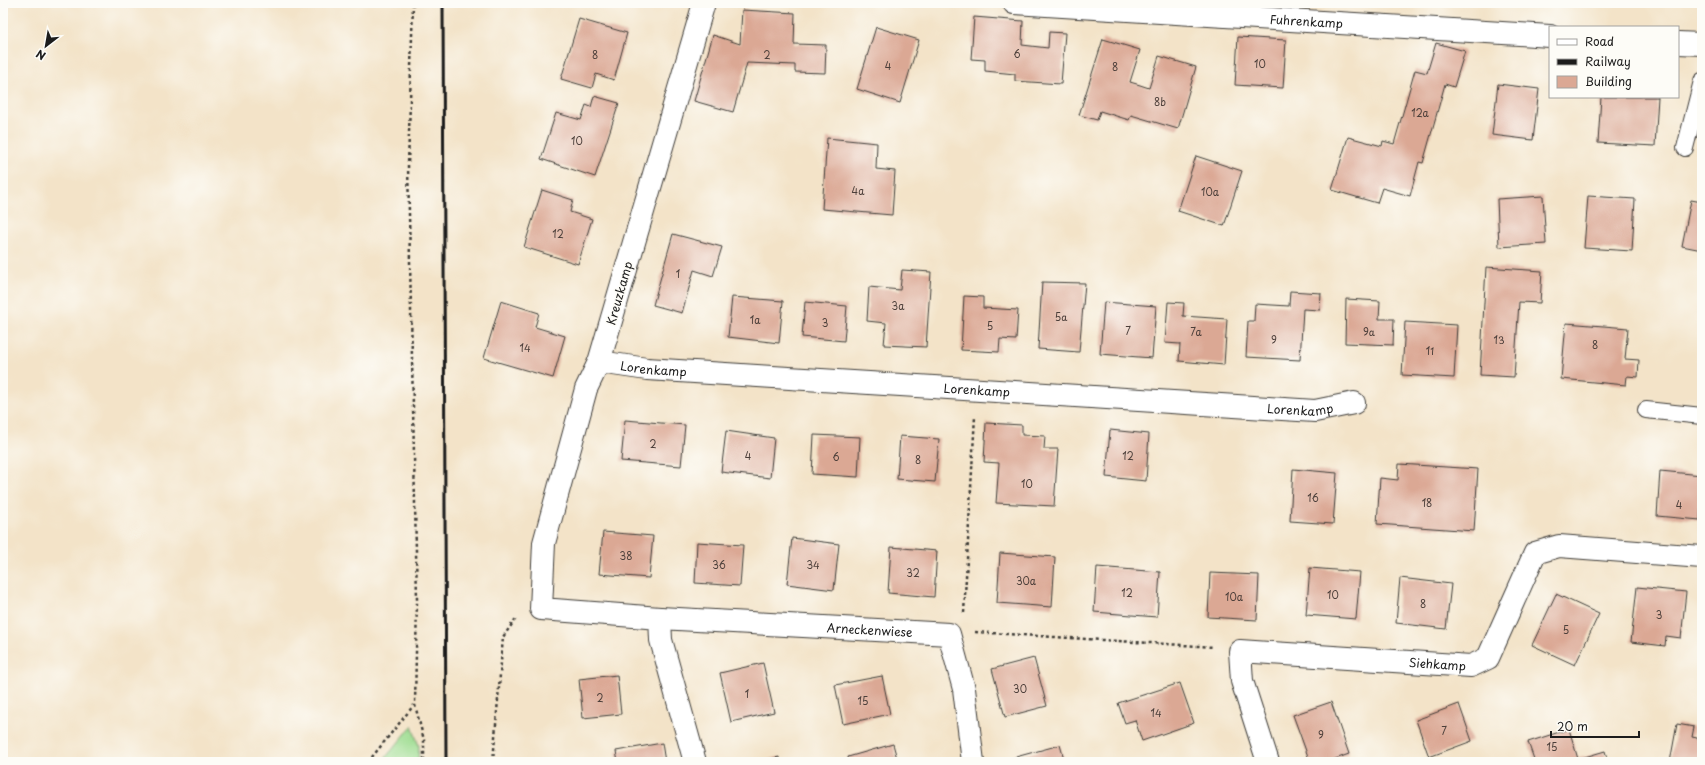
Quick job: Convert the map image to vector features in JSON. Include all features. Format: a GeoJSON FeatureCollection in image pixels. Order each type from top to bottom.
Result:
{"type":"FeatureCollection","features":[{"type":"Feature","properties":{"kind":"street","name":"Kreuzkamp"},"geometry":{"type":"LineString","coordinates":[[541,583],[544,543],[586,389],[599,362],[704,3]]}},
{"type":"Feature","properties":{"kind":"street","name":"Fuhrenkamp"},"geometry":{"type":"LineString","coordinates":[[1014,3],[1549,36]]}},
{"type":"Feature","properties":{"kind":"street"},"geometry":{"type":"LineString","coordinates":[[1679,43],[1702,44]]}},
{"type":"Feature","properties":{"kind":"street","name":"Lorenkamp"},"geometry":{"type":"LineString","coordinates":[[599,362],[647,369],[977,388],[1316,411],[1354,403]]}},
{"type":"Feature","properties":{"kind":"street","name":"Siehkamp"},"geometry":{"type":"LineString","coordinates":[[1240,651],[1471,666],[1488,658],[1535,553],[1559,546],[1702,557]]}},
{"type":"Feature","properties":{"kind":"street","name":"Arneckenwiese"},"geometry":{"type":"LineString","coordinates":[[541,583],[541,609],[660,618],[949,634]]}},
{"type":"Feature","properties":{"kind":"street"},"geometry":{"type":"LineString","coordinates":[[660,618],[661,640],[695,762]]}},
{"type":"Feature","properties":{"kind":"street"},"geometry":{"type":"LineString","coordinates":[[949,634],[964,689],[974,762]]}},
{"type":"Feature","properties":{"kind":"street"},"geometry":{"type":"LineString","coordinates":[[1240,651],[1242,681],[1268,762]]}},
{"type":"Feature","properties":{"kind":"lane"},"geometry":{"type":"LineString","coordinates":[[1684,148],[1702,82]]}},
{"type":"Feature","properties":{"kind":"lane"},"geometry":{"type":"LineString","coordinates":[[1646,410],[1702,416]]}},
{"type":"Feature","properties":{"kind":"path"},"geometry":{"type":"LineString","coordinates":[[413,3],[408,165],[417,600],[414,705],[424,740],[424,762]]}},
{"type":"Feature","properties":{"kind":"path"},"geometry":{"type":"LineString","coordinates":[[949,634],[964,613],[977,388]]}},
{"type":"Feature","properties":{"kind":"path"},"geometry":{"type":"LineString","coordinates":[[493,762],[503,637],[541,583]]}},
{"type":"Feature","properties":{"kind":"path"},"geometry":{"type":"LineString","coordinates":[[949,634],[971,632],[1214,647],[1240,651]]}},
{"type":"Feature","properties":{"kind":"path"},"geometry":{"type":"LineString","coordinates":[[368,762],[414,705]]}},
{"type":"Feature","properties":{"kind":"green space"},"geometry":{"type":"Polygon","coordinates":[[[412,726],[419,746],[418,762],[382,762],[412,726]]]}},
{"type":"Feature","properties":{"kind":"building"},"geometry":{"type":"Polygon","coordinates":[[[742,10],[795,13],[794,44],[826,45],[825,73],[795,72],[795,65],[747,63],[733,112],[694,101],[713,35],[740,44],[742,10]]]}},
{"type":"Feature","properties":{"kind":"building"},"geometry":{"type":"Polygon","coordinates":[[[974,17],[1023,21],[1022,45],[1048,48],[1049,32],[1065,33],[1061,84],[1015,81],[1015,74],[985,71],[985,60],[971,59],[974,17]]]}},
{"type":"Feature","properties":{"kind":"building"},"geometry":{"type":"Polygon","coordinates":[[[579,19],[627,33],[614,80],[596,74],[592,88],[561,79],[579,19]]]}},
{"type":"Feature","properties":{"kind":"building"},"geometry":{"type":"Polygon","coordinates":[[[876,27],[919,40],[900,103],[857,89],[876,27]]]}},
{"type":"Feature","properties":{"kind":"building"},"geometry":{"type":"Polygon","coordinates":[[[1238,37],[1286,40],[1283,88],[1235,85],[1238,37]]]}},
{"type":"Feature","properties":{"kind":"building"},"geometry":{"type":"Polygon","coordinates":[[[1103,39],[1140,50],[1130,82],[1149,88],[1159,56],[1196,67],[1178,129],[1131,115],[1129,120],[1100,111],[1097,120],[1079,115],[1103,39]]]}},
{"type":"Feature","properties":{"kind":"building"},"geometry":{"type":"Polygon","coordinates":[[[1436,43],[1465,51],[1454,87],[1445,84],[1423,163],[1419,162],[1410,196],[1382,188],[1377,203],[1332,190],[1348,137],[1382,146],[1383,141],[1394,144],[1415,70],[1427,73],[1436,43]]]}},
{"type":"Feature","properties":{"kind":"building"},"geometry":{"type":"Polygon","coordinates":[[[1498,84],[1539,89],[1533,140],[1492,135],[1498,84]]]}},
{"type":"Feature","properties":{"kind":"building"},"geometry":{"type":"Polygon","coordinates":[[[594,96],[619,103],[595,177],[541,159],[556,113],[581,120],[586,105],[591,107],[594,96]]]}},
{"type":"Feature","properties":{"kind":"building"},"geometry":{"type":"Polygon","coordinates":[[[1601,98],[1658,98],[1655,146],[1598,143],[1601,98]]]}},
{"type":"Feature","properties":{"kind":"building"},"geometry":{"type":"Polygon","coordinates":[[[827,138],[877,143],[876,169],[895,171],[892,215],[822,209],[827,138]]]}},
{"type":"Feature","properties":{"kind":"building"},"geometry":{"type":"Polygon","coordinates":[[[1196,156],[1242,171],[1224,226],[1178,211],[1196,156]]]}},
{"type":"Feature","properties":{"kind":"building"},"geometry":{"type":"Polygon","coordinates":[[[542,190],[573,200],[570,212],[592,219],[578,264],[524,247],[542,190]]]}},
{"type":"Feature","properties":{"kind":"building"},"geometry":{"type":"Polygon","coordinates":[[[1543,196],[1546,244],[1499,247],[1497,199],[1543,196]]]}},
{"type":"Feature","properties":{"kind":"building"},"geometry":{"type":"Polygon","coordinates":[[[1588,196],[1635,199],[1632,251],[1584,248],[1588,196]]]}},
{"type":"Feature","properties":{"kind":"building"},"geometry":{"type":"Polygon","coordinates":[[[1691,200],[1702,202],[1702,250],[1682,246],[1691,200]]]}},
{"type":"Feature","properties":{"kind":"building"},"geometry":{"type":"Polygon","coordinates":[[[673,234],[722,247],[713,276],[694,270],[682,313],[653,305],[673,234]]]}},
{"type":"Feature","properties":{"kind":"building"},"geometry":{"type":"Polygon","coordinates":[[[1486,267],[1542,271],[1540,303],[1519,302],[1514,377],[1480,375],[1486,267]]]}},
{"type":"Feature","properties":{"kind":"building"},"geometry":{"type":"Polygon","coordinates":[[[902,270],[931,272],[926,347],[884,345],[886,323],[867,321],[869,287],[900,290],[902,270]]]}},
{"type":"Feature","properties":{"kind":"building"},"geometry":{"type":"Polygon","coordinates":[[[1042,282],[1085,283],[1079,352],[1038,349],[1042,282]]]}},
{"type":"Feature","properties":{"kind":"building"},"geometry":{"type":"Polygon","coordinates":[[[1290,291],[1321,293],[1320,310],[1303,309],[1300,360],[1246,357],[1248,321],[1254,321],[1255,304],[1289,306],[1290,291]]]}},
{"type":"Feature","properties":{"kind":"building"},"geometry":{"type":"Polygon","coordinates":[[[964,296],[983,297],[983,308],[1018,310],[1016,340],[1000,339],[999,352],[961,350],[964,296]]]}},
{"type":"Feature","properties":{"kind":"building"},"geometry":{"type":"Polygon","coordinates":[[[732,297],[783,301],[779,343],[728,337],[732,297]]]}},
{"type":"Feature","properties":{"kind":"building"},"geometry":{"type":"Polygon","coordinates":[[[1346,299],[1380,301],[1379,319],[1394,319],[1393,345],[1345,343],[1346,299]]]}},
{"type":"Feature","properties":{"kind":"building"},"geometry":{"type":"Polygon","coordinates":[[[501,301],[539,313],[535,327],[565,336],[553,378],[484,358],[501,301]]]}},
{"type":"Feature","properties":{"kind":"building"},"geometry":{"type":"Polygon","coordinates":[[[805,302],[847,306],[844,341],[802,337],[805,302]]]}},
{"type":"Feature","properties":{"kind":"building"},"geometry":{"type":"Polygon","coordinates":[[[1104,302],[1156,306],[1152,358],[1100,354],[1104,302]]]}},
{"type":"Feature","properties":{"kind":"building"},"geometry":{"type":"Polygon","coordinates":[[[1168,302],[1184,303],[1183,316],[1227,319],[1224,365],[1179,361],[1180,344],[1165,343],[1168,302]]]}},
{"type":"Feature","properties":{"kind":"building"},"geometry":{"type":"Polygon","coordinates":[[[1405,322],[1457,325],[1454,378],[1402,375],[1405,322]]]}},
{"type":"Feature","properties":{"kind":"building"},"geometry":{"type":"Polygon","coordinates":[[[1566,323],[1628,328],[1625,359],[1639,360],[1638,377],[1627,376],[1626,385],[1561,379],[1566,323]]]}},
{"type":"Feature","properties":{"kind":"building"},"geometry":{"type":"Polygon","coordinates":[[[625,420],[685,425],[681,466],[621,461],[625,420]]]}},
{"type":"Feature","properties":{"kind":"building"},"geometry":{"type":"Polygon","coordinates":[[[986,423],[1022,425],[1022,435],[1045,436],[1044,449],[1058,449],[1054,506],[996,503],[999,463],[984,462],[986,423]]]}},
{"type":"Feature","properties":{"kind":"building"},"geometry":{"type":"Polygon","coordinates":[[[1110,430],[1149,434],[1146,481],[1106,477],[1110,430]]]}},
{"type":"Feature","properties":{"kind":"building"},"geometry":{"type":"Polygon","coordinates":[[[726,431],[774,438],[770,478],[721,472],[726,431]]]}},
{"type":"Feature","properties":{"kind":"building"},"geometry":{"type":"Polygon","coordinates":[[[814,435],[860,437],[858,477],[812,474],[814,435]]]}},
{"type":"Feature","properties":{"kind":"building"},"geometry":{"type":"Polygon","coordinates":[[[900,436],[939,439],[935,482],[897,479],[900,436]]]}},
{"type":"Feature","properties":{"kind":"building"},"geometry":{"type":"Polygon","coordinates":[[[1399,464],[1478,469],[1474,531],[1377,524],[1380,478],[1398,480],[1399,464]]]}},
{"type":"Feature","properties":{"kind":"building"},"geometry":{"type":"Polygon","coordinates":[[[1293,469],[1337,473],[1333,524],[1290,521],[1293,469]]]}},
{"type":"Feature","properties":{"kind":"building"},"geometry":{"type":"Polygon","coordinates":[[[1660,471],[1702,475],[1700,520],[1657,516],[1660,471]]]}},
{"type":"Feature","properties":{"kind":"building"},"geometry":{"type":"Polygon","coordinates":[[[603,532],[653,536],[649,578],[599,574],[603,532]]]}},
{"type":"Feature","properties":{"kind":"building"},"geometry":{"type":"Polygon","coordinates":[[[792,538],[839,544],[834,590],[787,584],[792,538]]]}},
{"type":"Feature","properties":{"kind":"building"},"geometry":{"type":"Polygon","coordinates":[[[697,542],[743,545],[740,586],[695,583],[697,542]]]}},
{"type":"Feature","properties":{"kind":"building"},"geometry":{"type":"Polygon","coordinates":[[[891,547],[937,551],[934,597],[888,593],[891,547]]]}},
{"type":"Feature","properties":{"kind":"building"},"geometry":{"type":"Polygon","coordinates":[[[1000,553],[1055,557],[1052,607],[997,603],[1000,553]]]}},
{"type":"Feature","properties":{"kind":"building"},"geometry":{"type":"Polygon","coordinates":[[[1097,567],[1160,572],[1157,617],[1094,612],[1097,567]]]}},
{"type":"Feature","properties":{"kind":"building"},"geometry":{"type":"Polygon","coordinates":[[[1310,568],[1360,572],[1356,619],[1306,615],[1310,568]]]}},
{"type":"Feature","properties":{"kind":"building"},"geometry":{"type":"Polygon","coordinates":[[[1210,573],[1259,575],[1257,620],[1208,617],[1210,573]]]}},
{"type":"Feature","properties":{"kind":"building"},"geometry":{"type":"Polygon","coordinates":[[[1400,578],[1451,584],[1446,629],[1396,623],[1400,578]]]}},
{"type":"Feature","properties":{"kind":"building"},"geometry":{"type":"Polygon","coordinates":[[[1637,587],[1686,592],[1681,638],[1666,636],[1665,646],[1631,642],[1637,587]]]}},
{"type":"Feature","properties":{"kind":"building"},"geometry":{"type":"Polygon","coordinates":[[[1556,594],[1599,614],[1575,665],[1532,645],[1556,594]]]}},
{"type":"Feature","properties":{"kind":"building"},"geometry":{"type":"Polygon","coordinates":[[[1034,658],[1047,706],[1005,717],[992,669],[1034,658]]]}},
{"type":"Feature","properties":{"kind":"building"},"geometry":{"type":"Polygon","coordinates":[[[763,663],[774,712],[731,722],[720,673],[763,663]]]}},
{"type":"Feature","properties":{"kind":"building"},"geometry":{"type":"Polygon","coordinates":[[[617,675],[621,714],[583,718],[579,679],[617,675]]]}},
{"type":"Feature","properties":{"kind":"building"},"geometry":{"type":"Polygon","coordinates":[[[882,676],[890,714],[843,724],[835,685],[882,676]]]}},
{"type":"Feature","properties":{"kind":"building"},"geometry":{"type":"Polygon","coordinates":[[[1180,683],[1194,723],[1142,741],[1135,720],[1125,723],[1118,703],[1180,683]]]}},
{"type":"Feature","properties":{"kind":"building"},"geometry":{"type":"Polygon","coordinates":[[[1331,702],[1349,754],[1327,762],[1310,762],[1293,715],[1331,702]]]}},
{"type":"Feature","properties":{"kind":"building"},"geometry":{"type":"Polygon","coordinates":[[[1459,704],[1472,741],[1429,757],[1416,720],[1459,704]]]}},
{"type":"Feature","properties":{"kind":"building"},"geometry":{"type":"Polygon","coordinates":[[[1677,724],[1694,727],[1692,737],[1702,739],[1702,762],[1670,762],[1677,724]]]}},
{"type":"Feature","properties":{"kind":"building"},"geometry":{"type":"Polygon","coordinates":[[[1569,729],[1578,759],[1605,751],[1608,762],[1535,762],[1528,742],[1569,729]]]}},
{"type":"Feature","properties":{"kind":"building"},"geometry":{"type":"Polygon","coordinates":[[[662,743],[665,762],[618,762],[616,751],[662,743]]]}},
{"type":"Feature","properties":{"kind":"building"},"geometry":{"type":"Polygon","coordinates":[[[893,744],[898,762],[849,762],[848,757],[893,744]]]}},
{"type":"Feature","properties":{"kind":"building"},"geometry":{"type":"Polygon","coordinates":[[[1060,745],[1065,762],[1013,762],[1012,758],[1060,745]]]}},
{"type":"Feature","properties":{"kind":"building"},"geometry":{"type":"Polygon","coordinates":[[[779,757],[780,762],[762,762],[762,761],[779,757]]]}},
{"type":"Feature","properties":{"kind":"railway"},"geometry":{"type":"LineString","coordinates":[[443,3],[446,762]]}}]}
